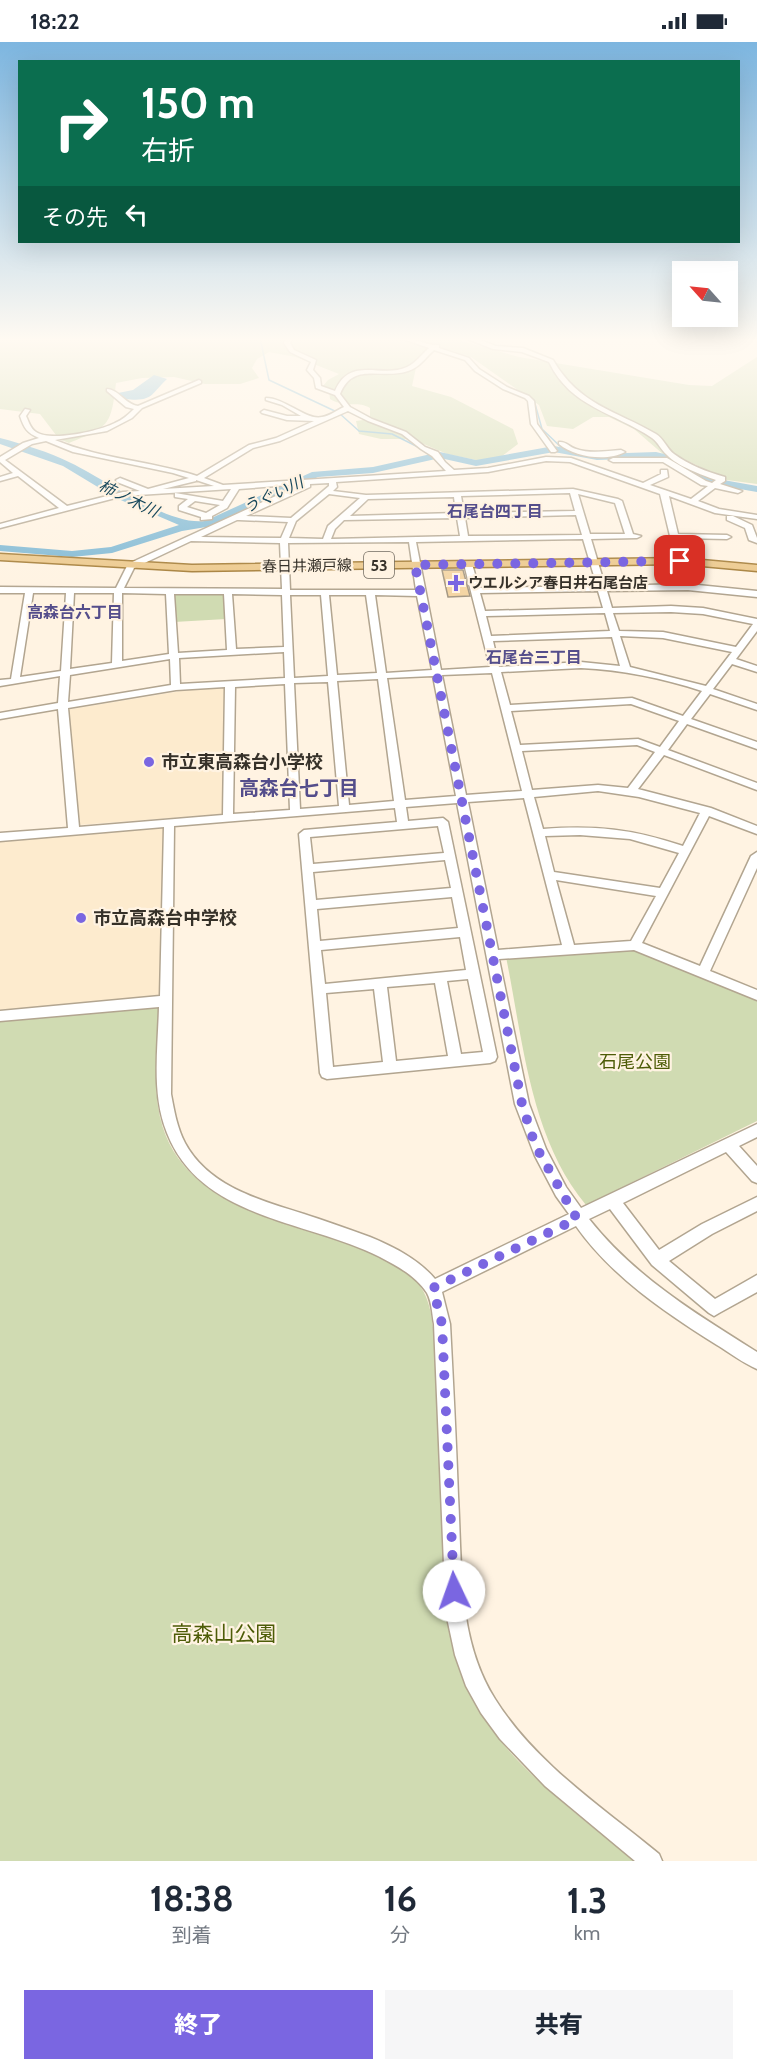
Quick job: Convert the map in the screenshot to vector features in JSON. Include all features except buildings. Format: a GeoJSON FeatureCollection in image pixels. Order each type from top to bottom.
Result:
{"type":"FeatureCollection","features":[{"type":"Feature","properties":{"kind":"main road","name":"春日井瀬戸線"},"geometry":{"type":"LineString","coordinates":[[0,557],[192,568],[680,561],[757,568]]}},
{"type":"Feature","properties":{"kind":"street"},"geometry":{"type":"LineString","coordinates":[[26,423],[27,427],[46,440],[75,451],[198,477],[226,487]]}},
{"type":"Feature","properties":{"kind":"street"},"geometry":{"type":"LineString","coordinates":[[64,508],[0,459],[30,443],[65,439],[102,430],[116,423]]}},
{"type":"Feature","properties":{"kind":"street"},"geometry":{"type":"LineString","coordinates":[[120,480],[147,492],[198,477],[251,446],[278,440],[315,423]]}},
{"type":"Feature","properties":{"kind":"street"},"geometry":{"type":"LineString","coordinates":[[378,423],[404,433],[435,454],[440,462],[452,472]]}},
{"type":"Feature","properties":{"kind":"street"},"geometry":{"type":"LineString","coordinates":[[628,423],[656,437],[670,455],[717,484]]}},
{"type":"Feature","properties":{"kind":"street"},"geometry":{"type":"LineString","coordinates":[[534,424],[545,424]]}},
{"type":"Feature","properties":{"kind":"street"},"geometry":{"type":"LineString","coordinates":[[534,424],[553,451]]}},
{"type":"Feature","properties":{"kind":"street"},"geometry":{"type":"LineString","coordinates":[[561,443],[566,447],[590,454],[670,455]]}},
{"type":"Feature","properties":{"kind":"street"},"geometry":{"type":"LineString","coordinates":[[613,460],[645,455],[664,460],[738,491]]}},
{"type":"Feature","properties":{"kind":"street"},"geometry":{"type":"LineString","coordinates":[[0,526],[117,495],[488,470],[563,458],[724,513],[757,517]]}},
{"type":"Feature","properties":{"kind":"street"},"geometry":{"type":"LineString","coordinates":[[644,485],[665,475],[664,472]]}},
{"type":"Feature","properties":{"kind":"street"},"geometry":{"type":"LineString","coordinates":[[0,479],[20,473]]}},
{"type":"Feature","properties":{"kind":"street"},"geometry":{"type":"LineString","coordinates":[[304,834],[442,822],[490,1057],[327,1073],[308,869],[304,834],[298,813],[288,649],[285,540],[293,520],[333,487],[332,480]]}},
{"type":"Feature","properties":{"kind":"street"},"geometry":{"type":"LineString","coordinates":[[117,665],[118,593],[131,566],[235,518],[305,482]]}},
{"type":"Feature","properties":{"kind":"street"},"geometry":{"type":"LineString","coordinates":[[692,502],[717,484]]}},
{"type":"Feature","properties":{"kind":"street"},"geometry":{"type":"LineString","coordinates":[[194,498],[182,508],[207,518],[225,504],[237,486]]}},
{"type":"Feature","properties":{"kind":"street"},"geometry":{"type":"LineString","coordinates":[[169,491],[225,504]]}},
{"type":"Feature","properties":{"kind":"street"},"geometry":{"type":"LineString","coordinates":[[188,539],[326,541],[634,536],[618,501],[573,491],[366,497],[327,492]]}},
{"type":"Feature","properties":{"kind":"street"},"geometry":{"type":"LineString","coordinates":[[573,491],[625,667]]}},
{"type":"Feature","properties":{"kind":"street"},"geometry":{"type":"LineString","coordinates":[[664,493],[680,561]]}},
{"type":"Feature","properties":{"kind":"street"},"geometry":{"type":"LineString","coordinates":[[457,495],[464,538]]}},
{"type":"Feature","properties":{"kind":"street"},"geometry":{"type":"LineString","coordinates":[[326,541],[332,528],[366,497]]}},
{"type":"Feature","properties":{"kind":"street"},"geometry":{"type":"LineString","coordinates":[[342,518],[581,513]]}},
{"type":"Feature","properties":{"kind":"street"},"geometry":{"type":"LineString","coordinates":[[724,513],[724,516],[749,527],[752,538],[757,541]]}},
{"type":"Feature","properties":{"kind":"street"},"geometry":{"type":"LineString","coordinates":[[235,518],[293,520]]}},
{"type":"Feature","properties":{"kind":"street"},"geometry":{"type":"LineString","coordinates":[[673,536],[727,537]]}},
{"type":"Feature","properties":{"kind":"street"},"geometry":{"type":"LineString","coordinates":[[412,539],[415,565],[522,1104],[535,1145],[577,1219],[633,1276],[679,1313],[757,1361]]}},
{"type":"Feature","properties":{"kind":"street"},"geometry":{"type":"LineString","coordinates":[[468,564],[569,950]]}},
{"type":"Feature","properties":{"kind":"street"},"geometry":{"type":"LineString","coordinates":[[476,591],[707,588],[757,594]]}},
{"type":"Feature","properties":{"kind":"street"},"geometry":{"type":"LineString","coordinates":[[0,590],[118,593],[421,593]]}},
{"type":"Feature","properties":{"kind":"street"},"geometry":{"type":"LineString","coordinates":[[15,680],[29,591]]}},
{"type":"Feature","properties":{"kind":"street"},"geometry":{"type":"LineString","coordinates":[[70,592],[63,706],[74,831]]}},
{"type":"Feature","properties":{"kind":"street"},"geometry":{"type":"LineString","coordinates":[[170,593],[177,687]]}},
{"type":"Feature","properties":{"kind":"street"},"geometry":{"type":"LineString","coordinates":[[228,593],[232,652]]}},
{"type":"Feature","properties":{"kind":"street"},"geometry":{"type":"LineString","coordinates":[[325,593],[344,808]]}},
{"type":"Feature","properties":{"kind":"street"},"geometry":{"type":"LineString","coordinates":[[370,593],[403,825]]}},
{"type":"Feature","properties":{"kind":"street"},"geometry":{"type":"LineString","coordinates":[[482,615],[686,609],[757,624],[632,790]]}},
{"type":"Feature","properties":{"kind":"street"},"geometry":{"type":"LineString","coordinates":[[488,639],[615,633],[663,635],[737,650]]}},
{"type":"Feature","properties":{"kind":"street"},"geometry":{"type":"LineString","coordinates":[[0,683],[174,656],[288,649]]}},
{"type":"Feature","properties":{"kind":"street"},"geometry":{"type":"LineString","coordinates":[[730,660],[757,669]]}},
{"type":"Feature","properties":{"kind":"street"},"geometry":{"type":"LineString","coordinates":[[0,716],[177,687],[581,666],[625,667],[670,677],[757,707]]}},
{"type":"Feature","properties":{"kind":"street"},"geometry":{"type":"LineString","coordinates":[[228,818],[230,683]]}},
{"type":"Feature","properties":{"kind":"street"},"geometry":{"type":"LineString","coordinates":[[506,708],[632,701],[757,746]]}},
{"type":"Feature","properties":{"kind":"street"},"geometry":{"type":"LineString","coordinates":[[517,748],[638,742],[757,787]]}},
{"type":"Feature","properties":{"kind":"street"},"geometry":{"type":"LineString","coordinates":[[0,837],[598,788],[632,790],[680,801],[757,830]]}},
{"type":"Feature","properties":{"kind":"street"},"geometry":{"type":"LineString","coordinates":[[635,945],[707,811]]}},
{"type":"Feature","properties":{"kind":"street"},"geometry":{"type":"LineString","coordinates":[[169,823],[164,1094],[168,1124],[182,1155],[201,1175],[245,1202],[381,1248],[411,1264],[433,1288],[442,1324],[455,1613],[473,1679],[497,1720],[526,1755],[651,1861]]}},
{"type":"Feature","properties":{"kind":"street"},"geometry":{"type":"LineString","coordinates":[[539,833],[595,829],[621,831],[686,851]]}},
{"type":"Feature","properties":{"kind":"street"},"geometry":{"type":"LineString","coordinates":[[308,869],[450,856]]}},
{"type":"Feature","properties":{"kind":"street"},"geometry":{"type":"LineString","coordinates":[[703,973],[757,856]]}},
{"type":"Feature","properties":{"kind":"street"},"geometry":{"type":"LineString","coordinates":[[550,875],[664,893]]}},
{"type":"Feature","properties":{"kind":"street"},"geometry":{"type":"LineString","coordinates":[[311,905],[457,892]]}},
{"type":"Feature","properties":{"kind":"street"},"geometry":{"type":"LineString","coordinates":[[315,946],[465,932]]}},
{"type":"Feature","properties":{"kind":"street"},"geometry":{"type":"LineString","coordinates":[[492,955],[635,945],[757,995]]}},
{"type":"Feature","properties":{"kind":"street"},"geometry":{"type":"LineString","coordinates":[[319,989],[474,974]]}},
{"type":"Feature","properties":{"kind":"street"},"geometry":{"type":"LineString","coordinates":[[440,976],[455,1060]]}},
{"type":"Feature","properties":{"kind":"street"},"geometry":{"type":"LineString","coordinates":[[380,982],[390,1066]]}},
{"type":"Feature","properties":{"kind":"street"},"geometry":{"type":"LineString","coordinates":[[0,1016],[165,1001]]}},
{"type":"Feature","properties":{"kind":"street"},"geometry":{"type":"LineString","coordinates":[[433,1288],[757,1130]]}},
{"type":"Feature","properties":{"kind":"street"},"geometry":{"type":"LineString","coordinates":[[728,1144],[757,1176]]}},
{"type":"Feature","properties":{"kind":"street"},"geometry":{"type":"LineString","coordinates":[[613,1201],[657,1260],[714,1308],[757,1283]]}},
{"type":"Feature","properties":{"kind":"street"},"geometry":{"type":"LineString","coordinates":[[657,1260],[707,1229],[757,1204]]}},
{"type":"Feature","properties":{"kind":"shaded area","name":"市立東高森台小学校"},"geometry":{"type":"Polygon","coordinates":[[[199,688],[227,688],[225,814],[78,825],[66,710],[199,688]]]}},
{"type":"Feature","properties":{"kind":"shaded area","name":"市立高森台中学校"},"geometry":{"type":"Polygon","coordinates":[[[164,828],[160,995],[157,998],[0,1013],[0,842],[164,828]]]}},
{"type":"Feature","properties":{"kind":"green space"},"geometry":{"type":"Polygon","coordinates":[[[47,423],[106,423],[93,433],[69,443],[59,439],[47,423]]]}},
{"type":"Feature","properties":{"kind":"green space"},"geometry":{"type":"Polygon","coordinates":[[[356,423],[501,423],[513,429],[518,444],[497,460],[476,460],[447,454],[412,439],[381,439],[359,434],[356,423]]]}},
{"type":"Feature","properties":{"kind":"green space"},"geometry":{"type":"Polygon","coordinates":[[[546,423],[583,423],[573,429],[547,426],[546,423]]]}},
{"type":"Feature","properties":{"kind":"green space"},"geometry":{"type":"Polygon","coordinates":[[[621,423],[757,423],[757,484],[727,480],[686,460],[664,455],[634,429],[621,423]]]}},
{"type":"Feature","properties":{"kind":"green space"},"geometry":{"type":"Polygon","coordinates":[[[175,594],[223,594],[226,619],[174,622],[172,596],[175,594]]]}},
{"type":"Feature","properties":{"kind":"green space","name":"石尾公園"},"geometry":{"type":"Polygon","coordinates":[[[632,949],[757,999],[757,1121],[586,1205],[567,1179],[552,1150],[541,1119],[531,1087],[506,957],[632,949]]]}},
{"type":"Feature","properties":{"kind":"green space","name":"高森山公園"},"geometry":{"type":"Polygon","coordinates":[[[157,1005],[160,1008],[156,1091],[160,1117],[171,1146],[187,1169],[209,1188],[234,1203],[290,1226],[389,1259],[411,1275],[426,1296],[431,1312],[434,1337],[446,1614],[465,1677],[482,1714],[512,1755],[552,1793],[634,1861],[0,1861],[0,1020],[157,1005]]]}},
{"type":"Feature","properties":{"kind":"waterway"},"geometry":{"type":"LineString","coordinates":[[350,423],[359,431],[392,434],[424,450]]}},
{"type":"Feature","properties":{"kind":"waterway"},"geometry":{"type":"LineString","coordinates":[[540,423],[542,429],[563,449]]}},
{"type":"Feature","properties":{"kind":"waterway","name":"柿ノ木川"},"geometry":{"type":"LineString","coordinates":[[0,441],[66,464],[120,496],[191,526]]}},
{"type":"Feature","properties":{"kind":"waterway","name":"うぐい川"},"geometry":{"type":"LineString","coordinates":[[191,526],[208,524],[316,474],[373,470],[440,455],[476,463],[554,449],[597,457],[656,455],[674,459],[715,482],[757,489]]}},
{"type":"Feature","properties":{"kind":"waterway","name":"うぐい川"},"geometry":{"type":"LineString","coordinates":[[0,548],[72,554],[112,550],[191,526]]}},
{"type":"Feature","properties":{"kind":"place","name":"ウエルシア春日井石尾台店"},"geometry":{"type":"Point","coordinates":[456,583]}},
{"type":"Feature","properties":{"kind":"place","name":"市立東高森台小学校"},"geometry":{"type":"Point","coordinates":[149,762]}},
{"type":"Feature","properties":{"kind":"place","name":"市立高森台中学校"},"geometry":{"type":"Point","coordinates":[81,918]}},
{"type":"Feature","properties":{"kind":"district","name":"石尾台四丁目"},"geometry":{"type":"Point","coordinates":[495,511]}},
{"type":"Feature","properties":{"kind":"district","name":"高森台六丁目"},"geometry":{"type":"Point","coordinates":[75,612]}},
{"type":"Feature","properties":{"kind":"district","name":"石尾台三丁目"},"geometry":{"type":"Point","coordinates":[534,657]}},
{"type":"Feature","properties":{"kind":"district","name":"高森台七丁目"},"geometry":{"type":"Point","coordinates":[299,788]}},
{"type":"Feature","properties":{"kind":"route"},"geometry":{"type":"LineString","coordinates":[[454,1591],[442,1324],[433,1288],[577,1219],[535,1145],[522,1104],[415,565],[680,561]]}}]}
